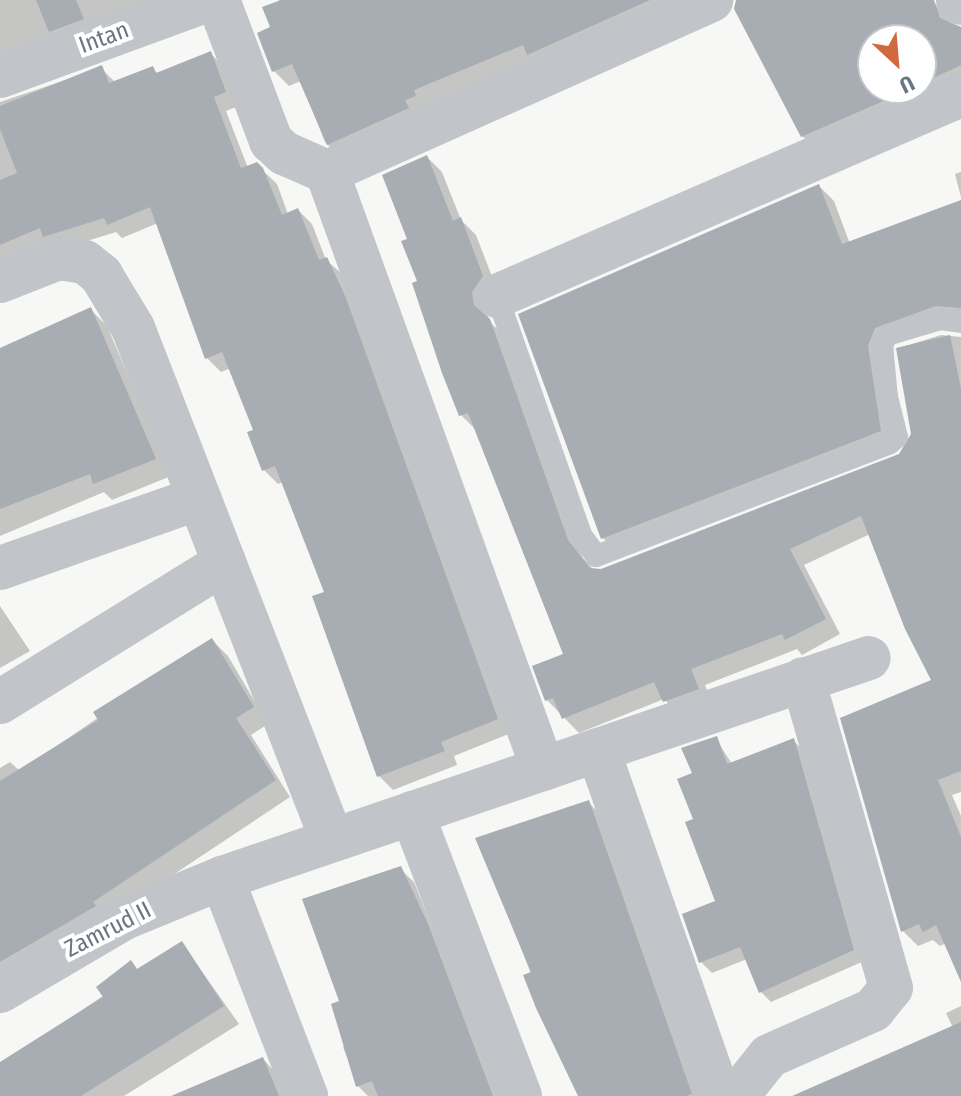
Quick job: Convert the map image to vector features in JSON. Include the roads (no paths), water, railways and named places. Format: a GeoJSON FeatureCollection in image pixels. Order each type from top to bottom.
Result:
{"type":"FeatureCollection","features":[{"type":"Feature","properties":{"kind":"street","name":"Intan"},"geometry":{"type":"LineString","coordinates":[[0,76],[208,0]]}},
{"type":"Feature","properties":{"kind":"street"},"geometry":{"type":"LineString","coordinates":[[218,0],[271,141],[284,153],[327,172],[543,769]]}},
{"type":"Feature","properties":{"kind":"street"},"geometry":{"type":"LineString","coordinates":[[327,172],[711,0]]}},
{"type":"Feature","properties":{"kind":"street"},"geometry":{"type":"LineString","coordinates":[[497,296],[961,95]]}},
{"type":"Feature","properties":{"kind":"street"},"geometry":{"type":"LineString","coordinates":[[0,281],[59,258],[85,262],[101,275],[133,328],[332,840]]}},
{"type":"Feature","properties":{"kind":"street"},"geometry":{"type":"LineString","coordinates":[[0,568],[199,498]]}},
{"type":"Feature","properties":{"kind":"street"},"geometry":{"type":"LineString","coordinates":[[0,702],[224,563]]}},
{"type":"Feature","properties":{"kind":"street","name":"Zamrud II"},"geometry":{"type":"LineString","coordinates":[[0,991],[122,919],[222,878],[869,658]]}},
{"type":"Feature","properties":{"kind":"street"},"geometry":{"type":"LineString","coordinates":[[737,1096],[769,1056],[873,1010],[891,988],[803,679]]}},
{"type":"Feature","properties":{"kind":"street"},"geometry":{"type":"LineString","coordinates":[[598,750],[719,1096]]}},
{"type":"Feature","properties":{"kind":"street"},"geometry":{"type":"LineString","coordinates":[[412,813],[520,1096]]}},
{"type":"Feature","properties":{"kind":"street"},"geometry":{"type":"LineString","coordinates":[[222,878],[306,1096]]}},
{"type":"Feature","properties":{"kind":"lane"},"geometry":{"type":"LineString","coordinates":[[497,296],[581,535],[596,556],[890,443],[897,437],[887,397],[882,345],[887,335],[940,319],[961,322]]}}]}
